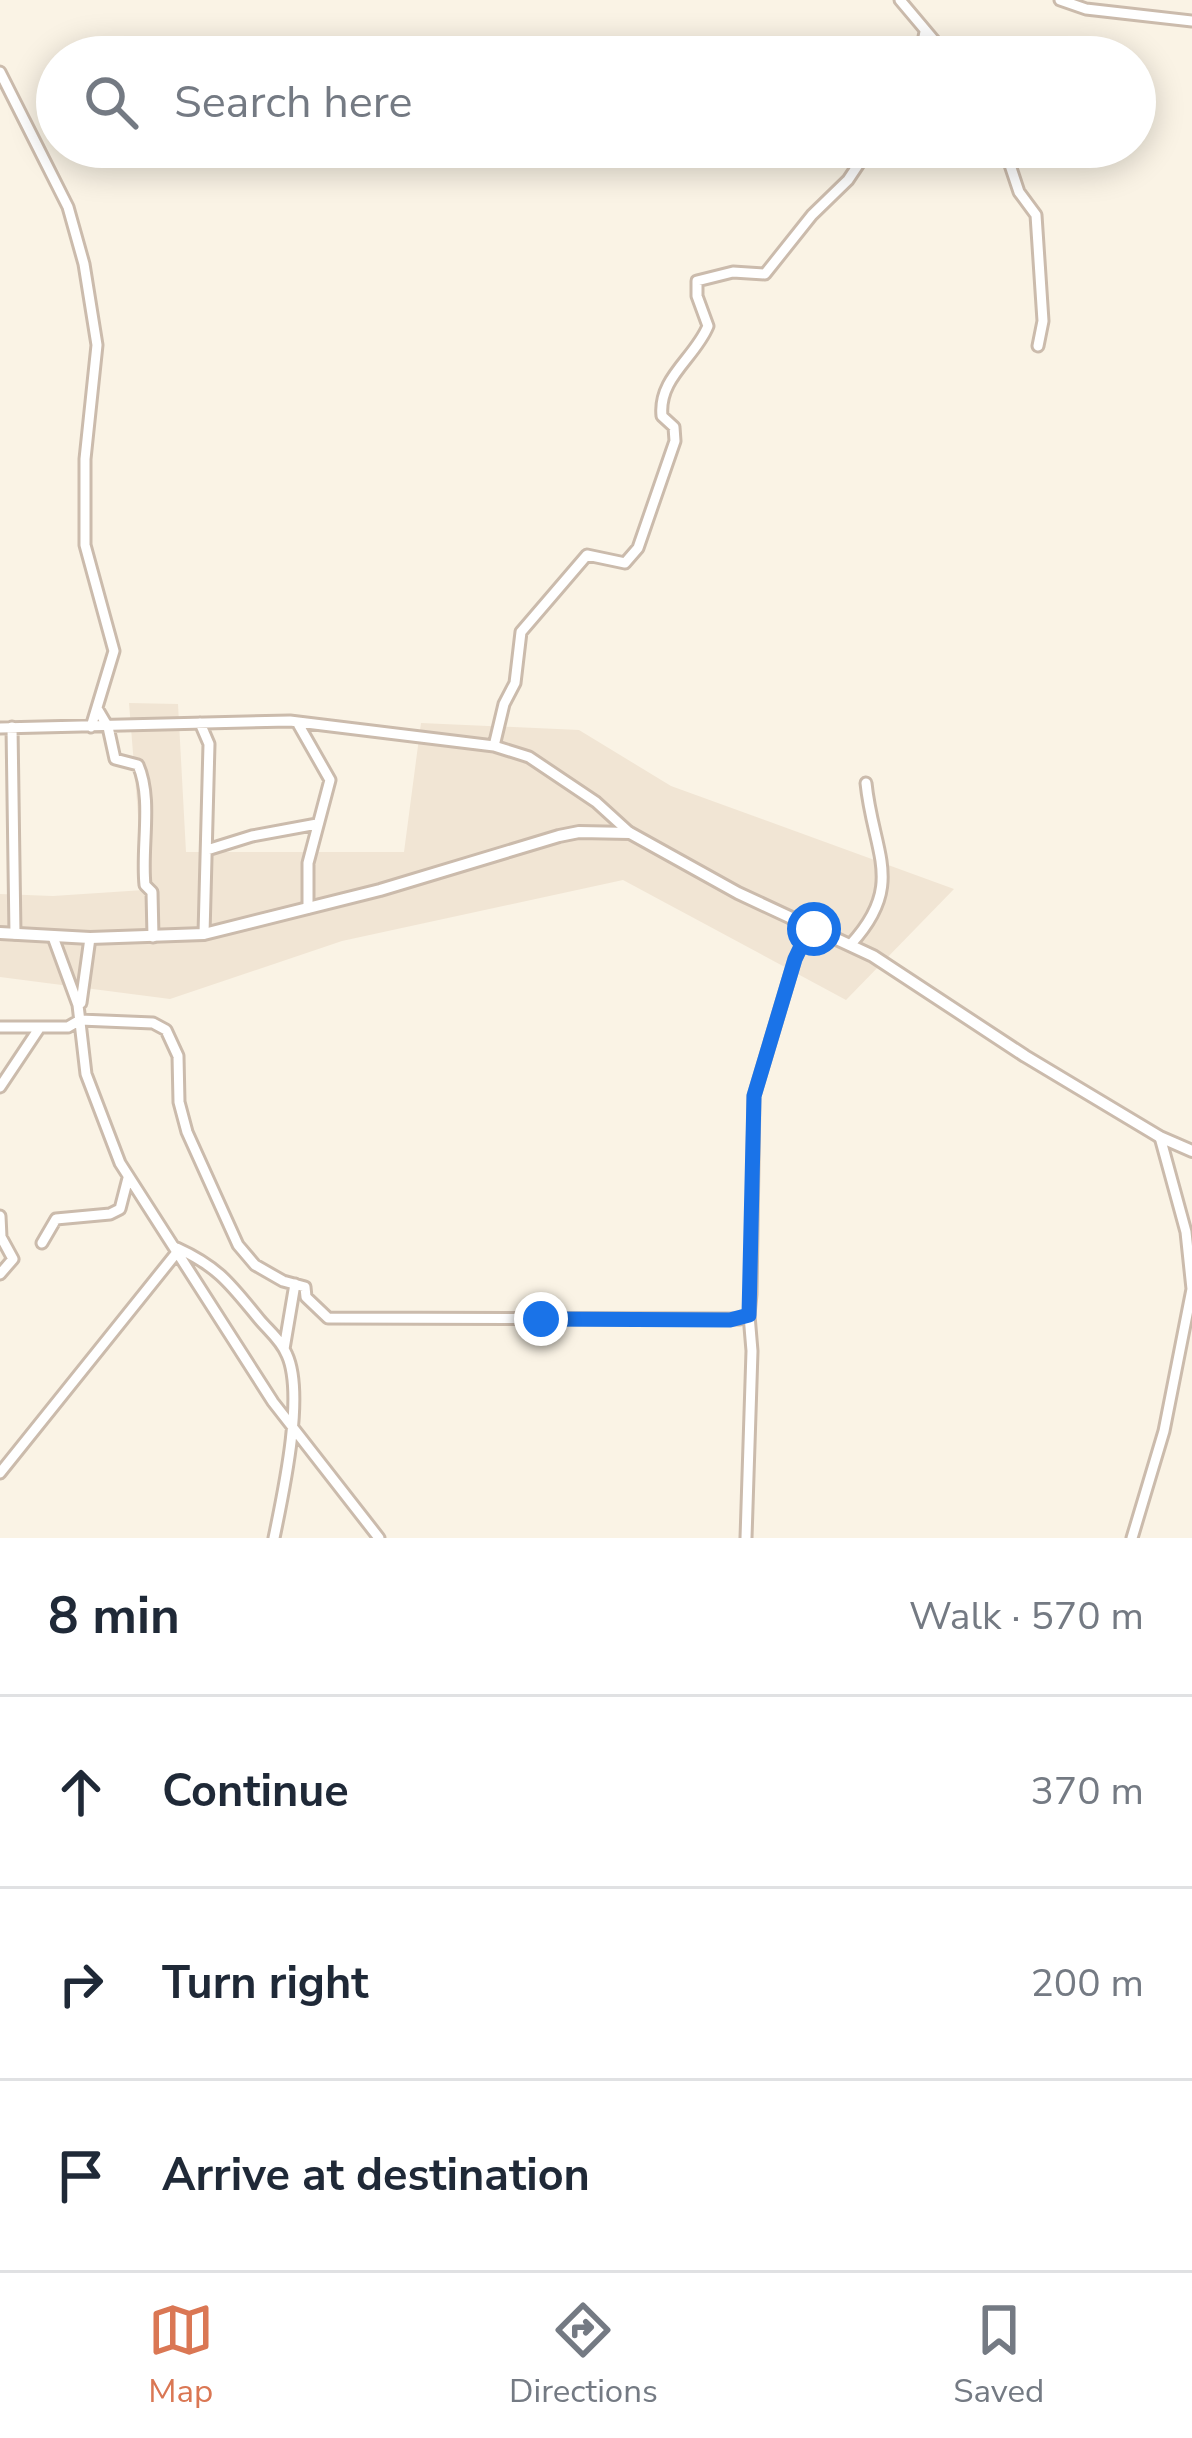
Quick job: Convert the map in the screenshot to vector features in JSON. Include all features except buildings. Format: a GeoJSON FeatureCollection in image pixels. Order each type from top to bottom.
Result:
{"type":"FeatureCollection","features":[{"type":"Feature","properties":{"kind":"street"},"geometry":{"type":"LineString","coordinates":[[900,0],[929,36]]}},
{"type":"Feature","properties":{"kind":"street"},"geometry":{"type":"LineString","coordinates":[[1060,0],[1086,9],[1192,21]]}},
{"type":"Feature","properties":{"kind":"street"},"geometry":{"type":"LineString","coordinates":[[924,36],[925,32]]}},
{"type":"Feature","properties":{"kind":"street"},"geometry":{"type":"LineString","coordinates":[[0,72],[36,144]]}},
{"type":"Feature","properties":{"kind":"street"},"geometry":{"type":"LineString","coordinates":[[48,168],[68,208],[84,264],[97,357],[89,395],[85,545],[114,651],[91,727]]}},
{"type":"Feature","properties":{"kind":"street"},"geometry":{"type":"LineString","coordinates":[[494,746],[516,675],[518,643],[528,621],[587,555],[625,563],[638,548],[675,441],[674,428],[662,416],[662,398],[708,326],[697,281],[733,272],[765,274],[856,168]]}},
{"type":"Feature","properties":{"kind":"street"},"geometry":{"type":"LineString","coordinates":[[1011,168],[1019,192],[1036,215],[1043,321],[1038,346]]}},
{"type":"Feature","properties":{"kind":"street"},"geometry":{"type":"LineString","coordinates":[[98,710],[108,727],[115,759],[138,765],[146,786],[143,866],[146,886],[152,892],[153,937]]}},
{"type":"Feature","properties":{"kind":"street"},"geometry":{"type":"LineString","coordinates":[[297,722],[330,780],[308,863],[308,908]]}},
{"type":"Feature","properties":{"kind":"street"},"geometry":{"type":"LineString","coordinates":[[15,934],[6,727],[297,722],[494,746],[529,757],[608,811],[630,833],[850,944],[1160,1137],[1192,1150]]}},
{"type":"Feature","properties":{"kind":"street"},"geometry":{"type":"LineString","coordinates":[[200,723],[209,744],[204,934]]}},
{"type":"Feature","properties":{"kind":"street"},"geometry":{"type":"LineString","coordinates":[[850,944],[873,917],[884,890],[866,783]]}},
{"type":"Feature","properties":{"kind":"street"},"geometry":{"type":"LineString","coordinates":[[207,850],[317,824]]}},
{"type":"Feature","properties":{"kind":"street"},"geometry":{"type":"LineString","coordinates":[[0,933],[90,938],[204,934],[559,836],[592,831],[630,833]]}},
{"type":"Feature","properties":{"kind":"street"},"geometry":{"type":"LineString","coordinates":[[746,1538],[754,1096],[795,959],[814,929]]}},
{"type":"Feature","properties":{"kind":"street"},"geometry":{"type":"LineString","coordinates":[[53,937],[80,1016],[86,1074],[128,1178],[237,1349],[379,1538]]}},
{"type":"Feature","properties":{"kind":"street"},"geometry":{"type":"LineString","coordinates":[[0,1027],[72,1026],[80,1016],[90,938]]}},
{"type":"Feature","properties":{"kind":"street"},"geometry":{"type":"LineString","coordinates":[[80,1016],[153,1023],[170,1036],[178,1056],[179,1102],[187,1132],[238,1245],[255,1265],[305,1287],[305,1297],[332,1319],[730,1320],[749,1315]]}},
{"type":"Feature","properties":{"kind":"street"},"geometry":{"type":"LineString","coordinates":[[0,1088],[4,1073],[40,1027]]}},
{"type":"Feature","properties":{"kind":"street"},"geometry":{"type":"LineString","coordinates":[[1132,1538],[1164,1431],[1192,1289],[1186,1232],[1160,1137]]}},
{"type":"Feature","properties":{"kind":"street"},"geometry":{"type":"LineString","coordinates":[[42,1243],[56,1219],[120,1209],[128,1178]]}},
{"type":"Feature","properties":{"kind":"street"},"geometry":{"type":"LineString","coordinates":[[0,1216],[2,1237],[13,1261],[0,1274]]}},
{"type":"Feature","properties":{"kind":"street"},"geometry":{"type":"LineString","coordinates":[[177,1249],[204,1260],[231,1282],[284,1348]]}},
{"type":"Feature","properties":{"kind":"street"},"geometry":{"type":"LineString","coordinates":[[0,1473],[105,1347],[177,1249]]}},
{"type":"Feature","properties":{"kind":"street"},"geometry":{"type":"LineString","coordinates":[[274,1538],[291,1424],[293,1383],[284,1348],[295,1284]]}},
{"type":"Feature","properties":{"kind":"shaded area"},"geometry":{"type":"Polygon","coordinates":[[[129,703],[178,704],[186,852],[404,852],[421,723],[579,730],[671,786],[954,889],[846,1000],[623,880],[342,941],[170,999],[0,977],[0,894],[144,890],[129,703]]]}},
{"type":"Feature","properties":{"kind":"route"},"geometry":{"type":"LineString","coordinates":[[541,1319],[730,1320],[749,1315],[754,1096],[795,959],[814,929]]}}]}
